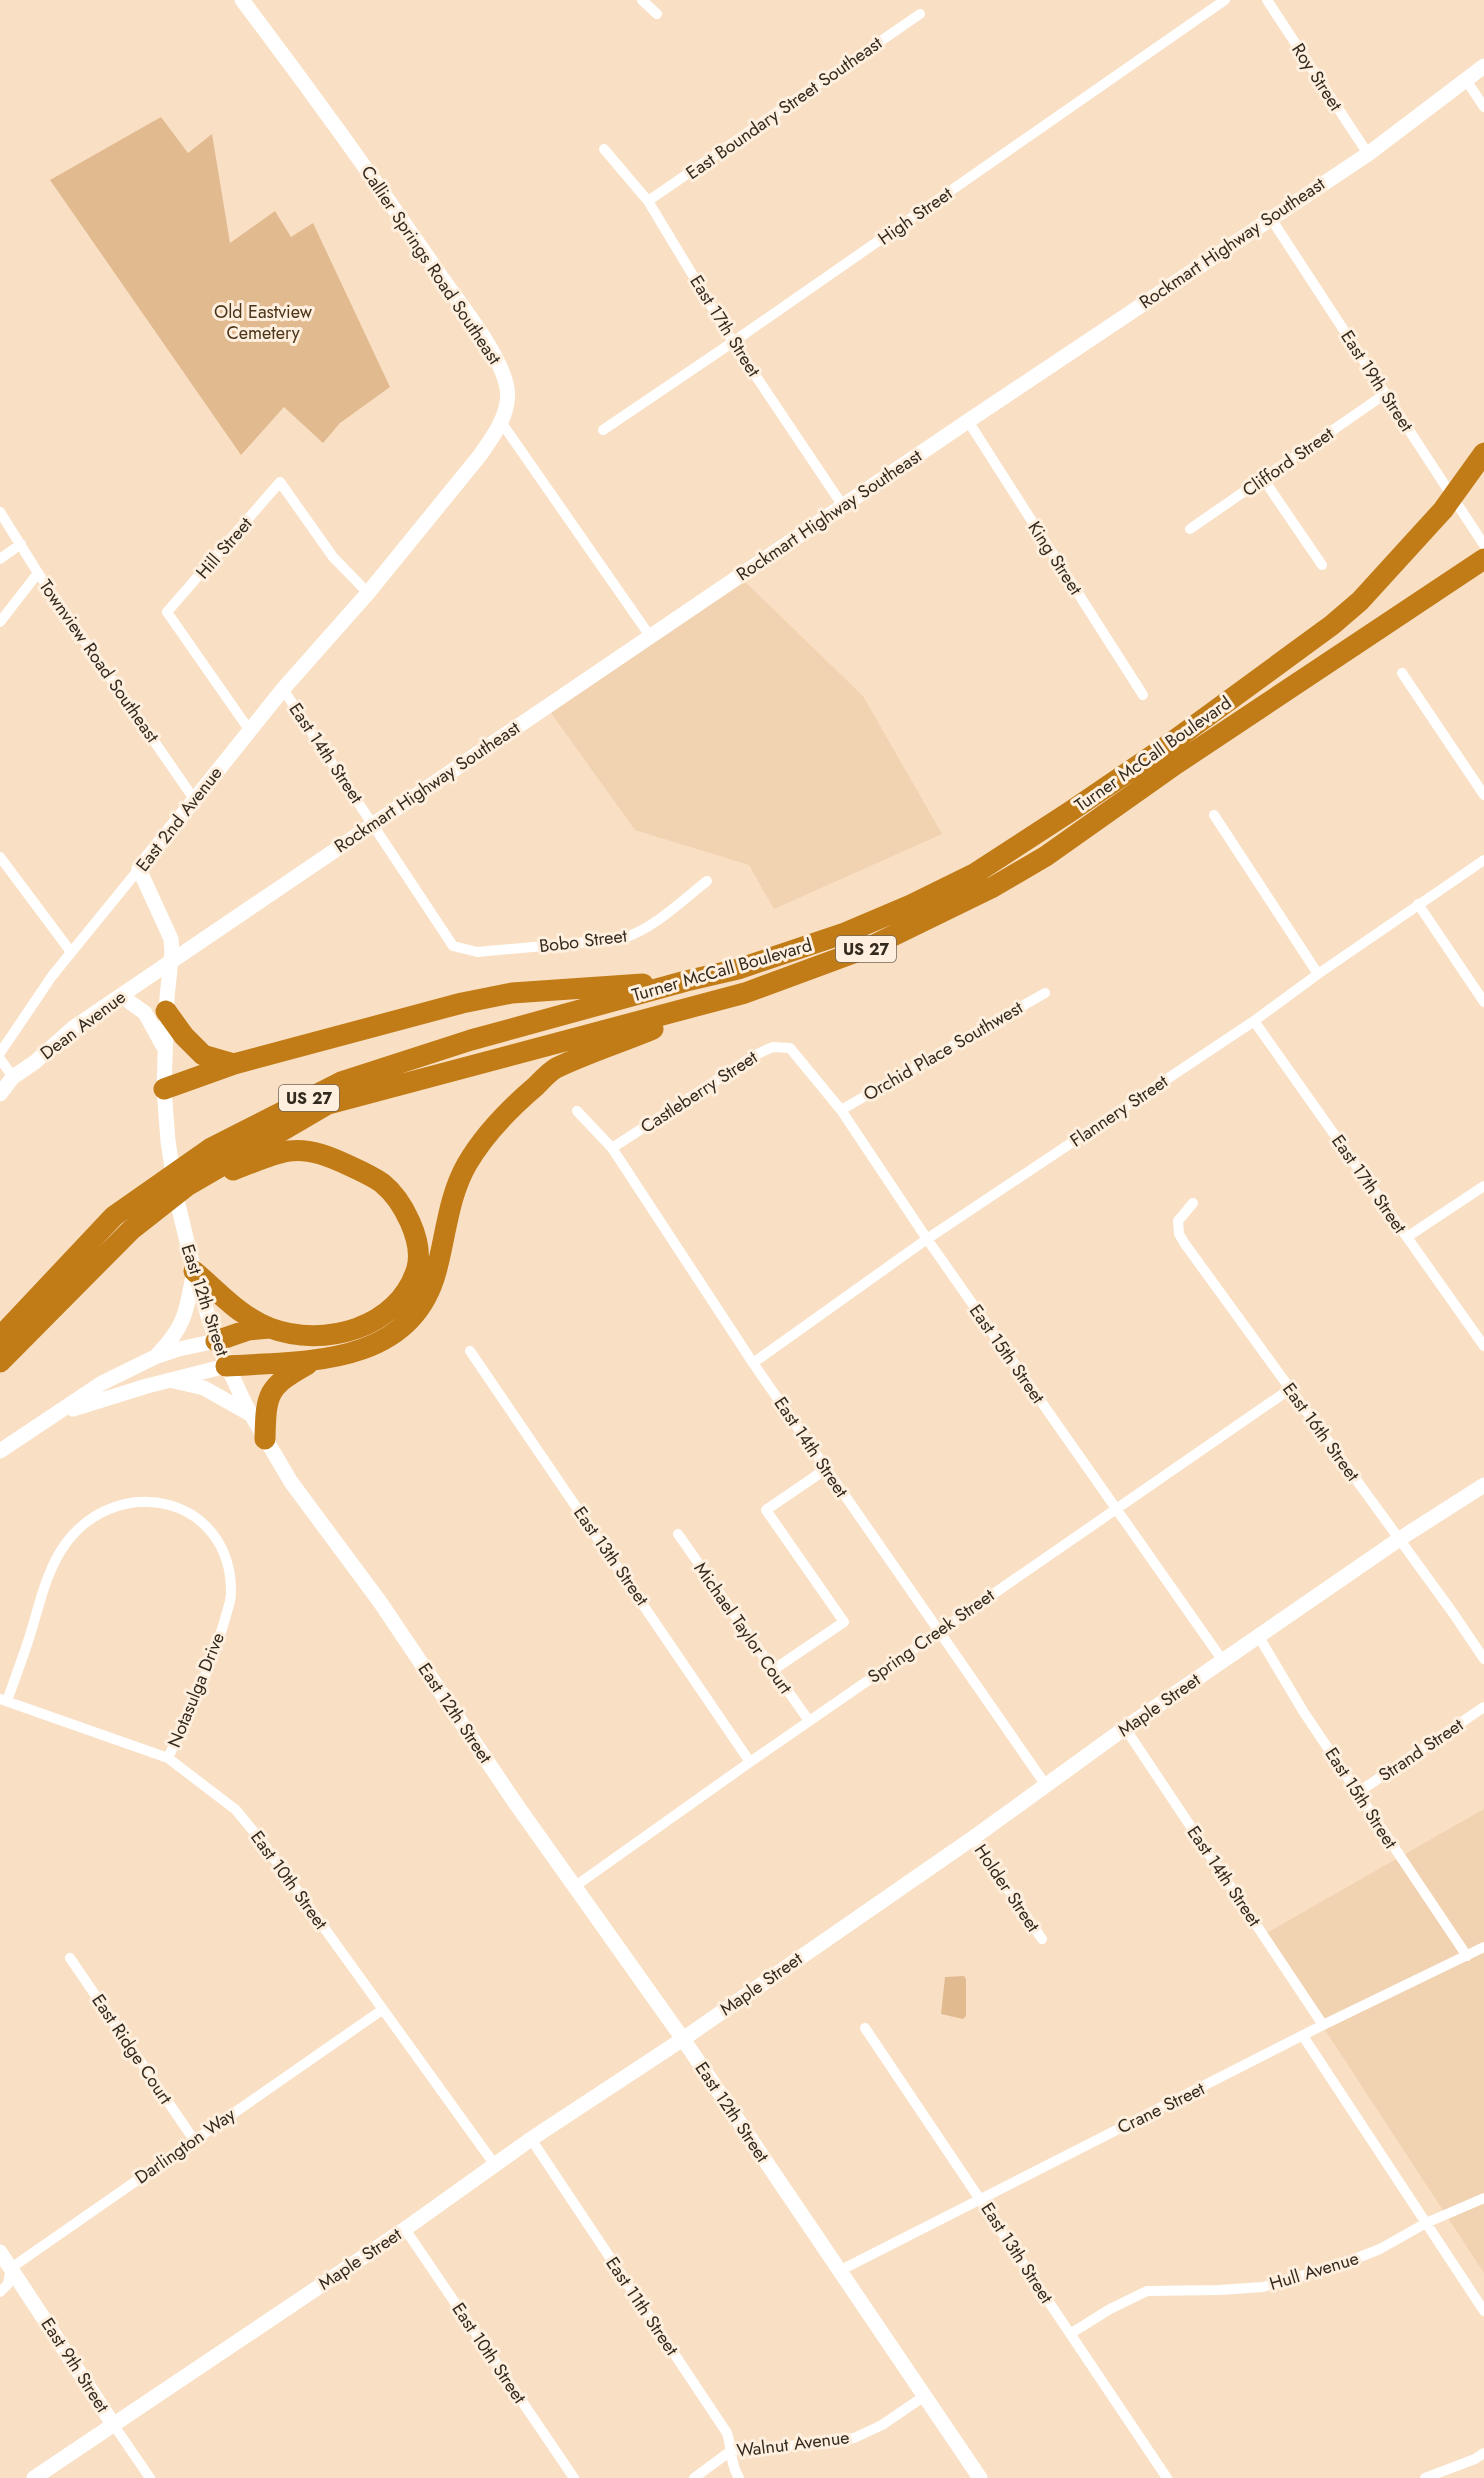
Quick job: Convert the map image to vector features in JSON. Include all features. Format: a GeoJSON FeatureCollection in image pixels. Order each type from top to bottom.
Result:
{"type":"FeatureCollection","features":[{"type":"Feature","properties":{"kind":"highway","name":"Turner McCall Boulevard"},"geometry":{"type":"LineString","coordinates":[[0,1337],[114,1215],[211,1148],[341,1082],[471,1040],[738,969],[845,933],[911,905],[974,874],[1158,752],[1332,625],[1360,601],[1443,510],[1484,453]]}},
{"type":"Feature","properties":{"kind":"highway","name":"Turner McCall Boulevard"},"geometry":{"type":"LineString","coordinates":[[0,1362],[131,1230],[187,1186],[328,1104],[745,993],[870,947],[993,886],[1046,856],[1176,764],[1482,556]]}},
{"type":"Feature","properties":{"kind":"highway"},"geometry":{"type":"LineString","coordinates":[[164,1089],[234,1064],[462,1003],[512,993],[686,981]]}},
{"type":"Feature","properties":{"kind":"highway"},"geometry":{"type":"LineString","coordinates":[[226,1366],[330,1360],[368,1349],[395,1333],[422,1307],[429,1295],[449,1210],[466,1166],[482,1141],[502,1117],[554,1069],[745,993]]}},
{"type":"Feature","properties":{"kind":"highway"},"geometry":{"type":"LineString","coordinates":[[166,1011],[184,1036],[203,1055],[234,1064]]}},
{"type":"Feature","properties":{"kind":"highway"},"geometry":{"type":"LineString","coordinates":[[187,1186],[289,1151],[316,1152],[360,1171],[383,1184],[399,1202],[412,1227],[418,1249],[417,1267],[408,1288],[386,1313],[358,1330],[314,1337],[269,1328],[244,1315],[194,1271]]}},
{"type":"Feature","properties":{"kind":"highway"},"geometry":{"type":"LineString","coordinates":[[216,1341],[248,1330],[269,1328]]}},
{"type":"Feature","properties":{"kind":"highway"},"geometry":{"type":"LineString","coordinates":[[265,1439],[265,1406],[269,1396],[284,1378],[313,1361]]}},
{"type":"Feature","properties":{"kind":"main road","name":"Callier Springs Road Southeast"},"geometry":{"type":"LineString","coordinates":[[246,2],[377,182],[492,354],[502,371],[507,391],[498,431],[368,593]]}},
{"type":"Feature","properties":{"kind":"main road","name":"Rockmart Highway Southeast"},"geometry":{"type":"LineString","coordinates":[[172,961],[1270,217],[1368,154],[1484,66]]}},
{"type":"Feature","properties":{"kind":"main road","name":"East 2nd Avenue"},"geometry":{"type":"LineString","coordinates":[[139,869],[283,689],[368,593]]}},
{"type":"Feature","properties":{"kind":"main road","name":"East 12th Street"},"geometry":{"type":"LineString","coordinates":[[139,869],[171,939],[172,961],[166,1011],[164,1089],[168,1141],[184,1237],[216,1341],[251,1415],[291,1482],[380,1602],[574,1887],[683,2039],[980,2478]]}},
{"type":"Feature","properties":{"kind":"main road","name":"Dean Avenue"},"geometry":{"type":"LineString","coordinates":[[0,1094],[13,1077],[73,1028],[172,961]]}},
{"type":"Feature","properties":{"kind":"main road"},"geometry":{"type":"LineString","coordinates":[[116,999],[123,997],[145,1013],[165,1048]]}},
{"type":"Feature","properties":{"kind":"main road"},"geometry":{"type":"LineString","coordinates":[[155,1357],[175,1336],[184,1320],[194,1271]]}},
{"type":"Feature","properties":{"kind":"main road"},"geometry":{"type":"LineString","coordinates":[[0,1451],[102,1383],[155,1357],[216,1341]]}},
{"type":"Feature","properties":{"kind":"main road"},"geometry":{"type":"LineString","coordinates":[[61,1412],[226,1366]]}},
{"type":"Feature","properties":{"kind":"main road"},"geometry":{"type":"LineString","coordinates":[[171,1380],[204,1388],[251,1415]]}},
{"type":"Feature","properties":{"kind":"main road","name":"Maple Street"},"geometry":{"type":"LineString","coordinates":[[34,2478],[405,2229],[531,2139],[683,2039],[973,1838],[1125,1728],[1398,1540],[1484,1485]]}},
{"type":"Feature","properties":{"kind":"main road","name":"East 9th Street"},"geometry":{"type":"LineString","coordinates":[[0,2252],[113,2424]]}},
{"type":"Feature","properties":{"kind":"street"},"geometry":{"type":"LineString","coordinates":[[642,0],[657,14]]}},
{"type":"Feature","properties":{"kind":"street","name":"High Street"},"geometry":{"type":"LineString","coordinates":[[603,430],[1225,0]]}},
{"type":"Feature","properties":{"kind":"street","name":"Roy Street"},"geometry":{"type":"LineString","coordinates":[[1267,0],[1368,154]]}},
{"type":"Feature","properties":{"kind":"street","name":"East Boundary Street Southeast"},"geometry":{"type":"LineString","coordinates":[[648,201],[920,14]]}},
{"type":"Feature","properties":{"kind":"street"},"geometry":{"type":"LineString","coordinates":[[1466,80],[1484,107]]}},
{"type":"Feature","properties":{"kind":"street","name":"East 17th Street"},"geometry":{"type":"LineString","coordinates":[[604,149],[648,201],[733,342],[843,506]]}},
{"type":"Feature","properties":{"kind":"street","name":"East 19th Street"},"geometry":{"type":"LineString","coordinates":[[1270,217],[1385,394],[1482,556]]}},
{"type":"Feature","properties":{"kind":"street","name":"Clifford Street"},"geometry":{"type":"LineString","coordinates":[[1190,529],[1264,480],[1385,394]]}},
{"type":"Feature","properties":{"kind":"street","name":"King Street"},"geometry":{"type":"LineString","coordinates":[[968,421],[1143,695]]}},
{"type":"Feature","properties":{"kind":"street"},"geometry":{"type":"LineString","coordinates":[[501,422],[650,636]]}},
{"type":"Feature","properties":{"kind":"street"},"geometry":{"type":"LineString","coordinates":[[1264,480],[1322,565]]}},
{"type":"Feature","properties":{"kind":"street","name":"Hill Street"},"geometry":{"type":"LineString","coordinates":[[250,731],[167,612],[280,482],[333,557],[368,593]]}},
{"type":"Feature","properties":{"kind":"street","name":"Townview Road Southeast"},"geometry":{"type":"LineString","coordinates":[[0,512],[38,573],[194,799]]}},
{"type":"Feature","properties":{"kind":"street"},"geometry":{"type":"LineString","coordinates":[[0,559],[21,543]]}},
{"type":"Feature","properties":{"kind":"street"},"geometry":{"type":"LineString","coordinates":[[0,622],[38,573]]}},
{"type":"Feature","properties":{"kind":"street"},"geometry":{"type":"LineString","coordinates":[[1402,674],[1484,795]]}},
{"type":"Feature","properties":{"kind":"street","name":"East 14th Street"},"geometry":{"type":"LineString","coordinates":[[283,689],[373,823],[448,941],[461,949],[477,952]]}},
{"type":"Feature","properties":{"kind":"street"},"geometry":{"type":"LineString","coordinates":[[1214,815],[1318,974]]}},
{"type":"Feature","properties":{"kind":"street"},"geometry":{"type":"LineString","coordinates":[[0,856],[71,952]]}},
{"type":"Feature","properties":{"kind":"street","name":"Flannery Street"},"geometry":{"type":"LineString","coordinates":[[753,1363],[927,1239],[1254,1021],[1418,904],[1484,860]]}},
{"type":"Feature","properties":{"kind":"street","name":"East 2nd Avenue"},"geometry":{"type":"LineString","coordinates":[[0,1053],[33,1002],[139,869]]}},
{"type":"Feature","properties":{"kind":"street","name":"Bobo Street"},"geometry":{"type":"LineString","coordinates":[[477,952],[621,939],[636,934],[707,881]]}},
{"type":"Feature","properties":{"kind":"street"},"geometry":{"type":"LineString","coordinates":[[1418,904],[1484,1002]]}},
{"type":"Feature","properties":{"kind":"street","name":"Orchid Place Southwest"},"geometry":{"type":"LineString","coordinates":[[841,1110],[1045,993]]}},
{"type":"Feature","properties":{"kind":"street","name":"East 17th Street"},"geometry":{"type":"LineString","coordinates":[[1254,1021],[1484,1346]]}},
{"type":"Feature","properties":{"kind":"street","name":"Castleberry Street"},"geometry":{"type":"LineString","coordinates":[[612,1148],[757,1054],[773,1047],[790,1048]]}},
{"type":"Feature","properties":{"kind":"street","name":"East 15th Street"},"geometry":{"type":"LineString","coordinates":[[790,1048],[841,1110],[927,1239],[1223,1661]]}},
{"type":"Feature","properties":{"kind":"street"},"geometry":{"type":"LineString","coordinates":[[0,1059],[13,1077]]}},
{"type":"Feature","properties":{"kind":"street","name":"East 14th Street"},"geometry":{"type":"LineString","coordinates":[[577,1111],[612,1148],[753,1363],[1045,1785]]}},
{"type":"Feature","properties":{"kind":"street"},"geometry":{"type":"LineString","coordinates":[[1407,1238],[1484,1185]]}},
{"type":"Feature","properties":{"kind":"street","name":"East 16th Street"},"geometry":{"type":"LineString","coordinates":[[1193,1203],[1178,1221],[1179,1234],[1191,1255],[1483,1656]]}},
{"type":"Feature","properties":{"kind":"street","name":"East 13th Street"},"geometry":{"type":"LineString","coordinates":[[470,1351],[750,1761]]}},
{"type":"Feature","properties":{"kind":"street","name":"Spring Creek Street"},"geometry":{"type":"LineString","coordinates":[[574,1887],[750,1761],[1290,1389]]}},
{"type":"Feature","properties":{"kind":"street"},"geometry":{"type":"LineString","coordinates":[[773,1670],[844,1622],[766,1510],[826,1468]]}},
{"type":"Feature","properties":{"kind":"street","name":"Notasulga Drive"},"geometry":{"type":"LineString","coordinates":[[4,1700],[52,1568],[65,1544],[88,1521],[121,1505],[148,1501],[174,1505],[196,1516],[219,1544],[229,1566],[231,1594],[216,1652],[168,1758]]}},
{"type":"Feature","properties":{"kind":"street","name":"Michael Taylor Court"},"geometry":{"type":"LineString","coordinates":[[678,1534],[809,1721]]}},
{"type":"Feature","properties":{"kind":"street","name":"East 15th Street"},"geometry":{"type":"LineString","coordinates":[[1259,1637],[1303,1711],[1467,1956]]}},
{"type":"Feature","properties":{"kind":"street","name":"East 10th Street"},"geometry":{"type":"LineString","coordinates":[[4,1700],[168,1758],[236,1810],[263,1843],[495,2164]]}},
{"type":"Feature","properties":{"kind":"street","name":"Strand Street"},"geometry":{"type":"LineString","coordinates":[[1357,1793],[1484,1707]]}},
{"type":"Feature","properties":{"kind":"street","name":"East 14th Street"},"geometry":{"type":"LineString","coordinates":[[1125,1728],[1323,2025]]}},
{"type":"Feature","properties":{"kind":"street","name":"Holder Street"},"geometry":{"type":"LineString","coordinates":[[973,1838],[1042,1939]]}},
{"type":"Feature","properties":{"kind":"street","name":"Crane Street"},"geometry":{"type":"LineString","coordinates":[[839,2271],[1323,2025],[1484,1947]]}},
{"type":"Feature","properties":{"kind":"street","name":"East Ridge Court"},"geometry":{"type":"LineString","coordinates":[[70,1958],[194,2140]]}},
{"type":"Feature","properties":{"kind":"street","name":"Darlington Way"},"geometry":{"type":"LineString","coordinates":[[11,2268],[382,2010]]}},
{"type":"Feature","properties":{"kind":"street","name":"East 13th Street"},"geometry":{"type":"LineString","coordinates":[[865,2028],[1167,2478]]}},
{"type":"Feature","properties":{"kind":"street"},"geometry":{"type":"LineString","coordinates":[[1304,2036],[1484,2311]]}},
{"type":"Feature","properties":{"kind":"street","name":"East 11th Street"},"geometry":{"type":"LineString","coordinates":[[531,2139],[727,2433],[732,2450],[732,2468],[738,2478]]}},
{"type":"Feature","properties":{"kind":"street","name":"Hull Avenue"},"geometry":{"type":"LineString","coordinates":[[1070,2334],[1110,2309],[1147,2291],[1219,2290],[1284,2283],[1380,2249],[1426,2223],[1484,2198]]}},
{"type":"Feature","properties":{"kind":"street","name":"East 10th Street"},"geometry":{"type":"LineString","coordinates":[[405,2229],[574,2478]]}},
{"type":"Feature","properties":{"kind":"street"},"geometry":{"type":"LineString","coordinates":[[0,2292],[8,2284],[11,2268]]}},
{"type":"Feature","properties":{"kind":"street","name":"Walnut Avenue"},"geometry":{"type":"LineString","coordinates":[[694,2478],[732,2450],[828,2443],[854,2438],[896,2417],[926,2396]]}},
{"type":"Feature","properties":{"kind":"street","name":"East 9th Street"},"geometry":{"type":"LineString","coordinates":[[113,2424],[150,2478]]}},
{"type":"Feature","properties":{"kind":"street"},"geometry":{"type":"LineString","coordinates":[[1425,2478],[1484,2453]]}},
{"type":"Feature","properties":{"kind":"shaded area"},"geometry":{"type":"Polygon","coordinates":[[[739,576],[863,696],[942,834],[774,909],[749,865],[635,830],[546,706],[739,576]]]}},
{"type":"Feature","properties":{"kind":"shaded area"},"geometry":{"type":"Polygon","coordinates":[[[1484,1809],[1484,2273],[1263,1935],[1484,1809]]]}},
{"type":"Feature","properties":{"kind":"green space","name":"Old Eastview Cemetery"},"geometry":{"type":"Polygon","coordinates":[[[161,117],[188,153],[212,134],[230,243],[275,211],[291,237],[313,223],[390,387],[340,423],[323,443],[284,407],[241,455],[50,180],[161,117]]]}},
{"type":"Feature","properties":{"kind":"green space"},"geometry":{"type":"Polygon","coordinates":[[[964,1976],[966,1979],[966,2016],[963,2019],[941,2014],[945,1977],[964,1976]]]}}]}
